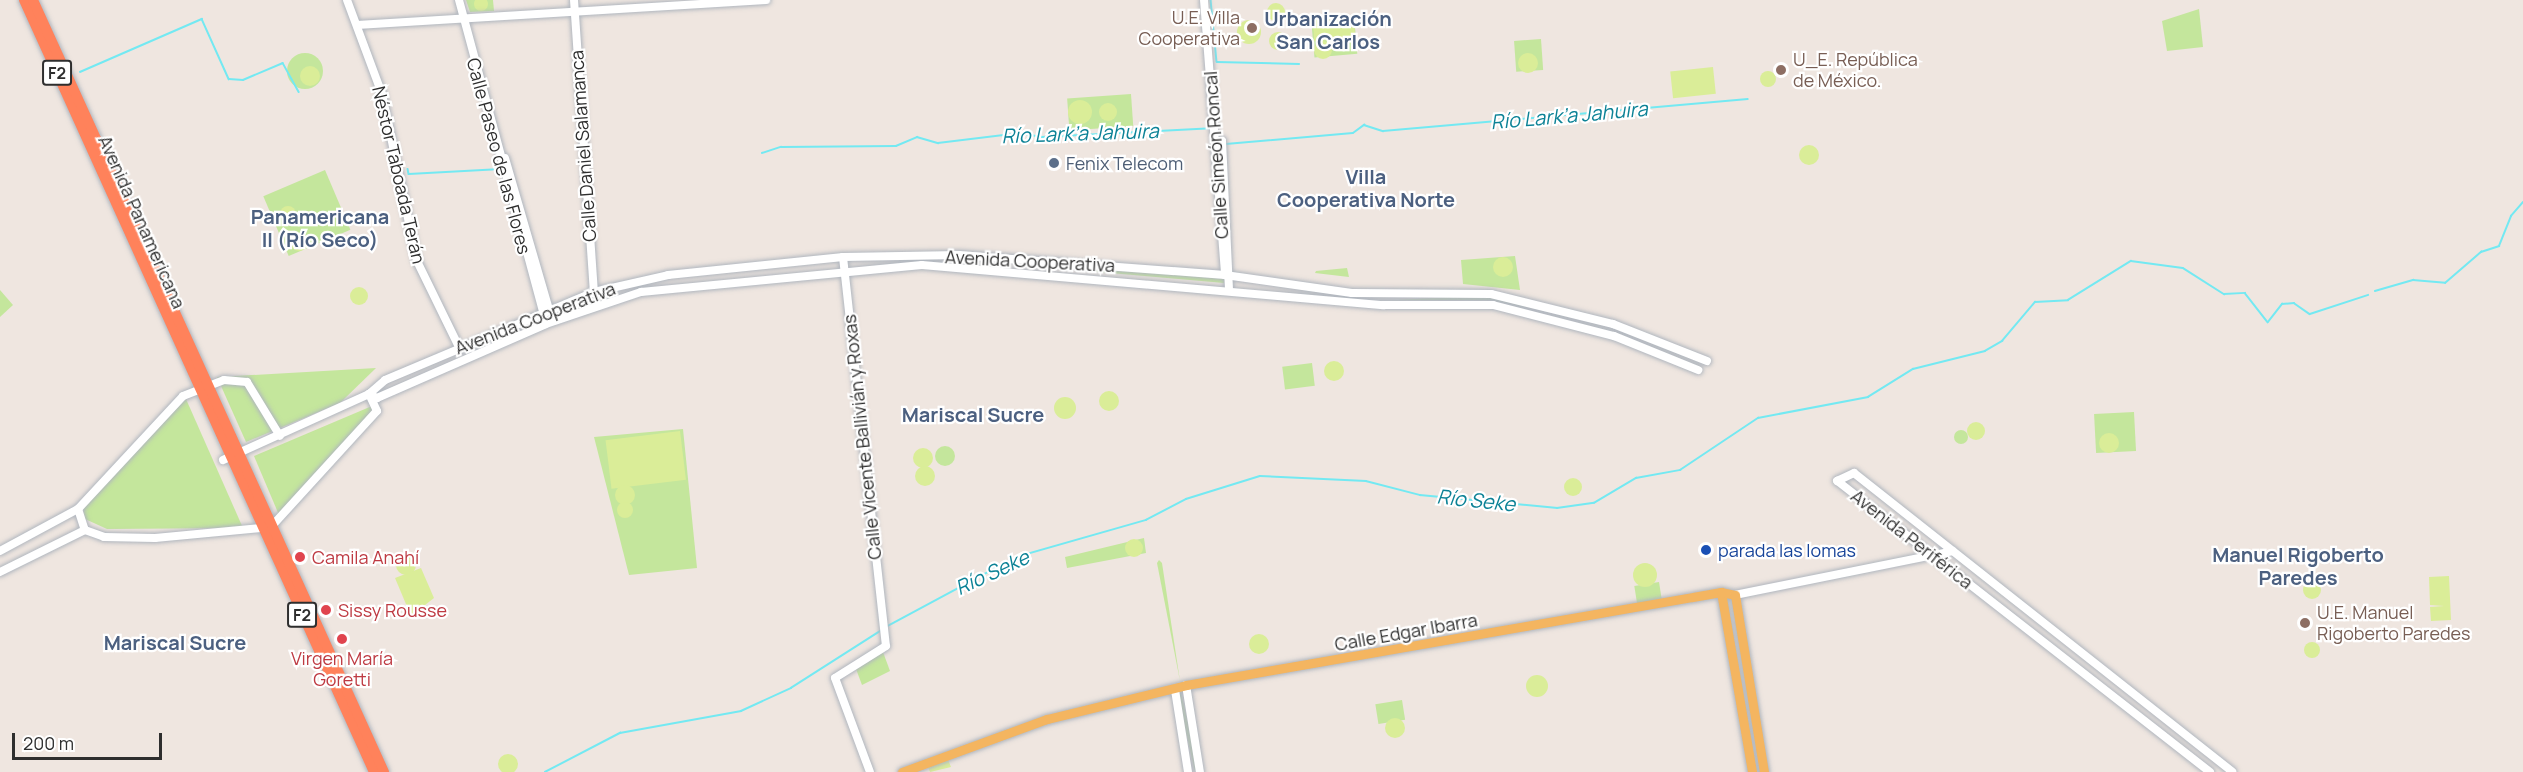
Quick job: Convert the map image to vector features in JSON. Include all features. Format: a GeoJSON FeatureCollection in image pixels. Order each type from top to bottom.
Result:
{"type":"FeatureCollection","features":[{"type":"Feature","properties":{"kind":"highway","name":"Avenida Panamericana"},"geometry":{"type":"LineString","coordinates":[[24,0],[203,388]]}},
{"type":"Feature","properties":{"kind":"highway","name":"Avenida Panamericana"},"geometry":{"type":"LineString","coordinates":[[33,0],[203,388],[230,457]]}},
{"type":"Feature","properties":{"kind":"highway","name":"F2"},"geometry":{"type":"LineString","coordinates":[[230,457],[271,527],[384,772]]}},
{"type":"Feature","properties":{"kind":"highway","name":"F2"},"geometry":{"type":"LineString","coordinates":[[271,527],[374,772]]}},
{"type":"Feature","properties":{"kind":"main road","name":"Calle Edgar Ibarra"},"geometry":{"type":"LineString","coordinates":[[902,772],[1047,719],[1175,690],[1186,685],[1721,592],[1735,595]]}},
{"type":"Feature","properties":{"kind":"main road"},"geometry":{"type":"LineString","coordinates":[[1721,592],[1752,772]]}},
{"type":"Feature","properties":{"kind":"main road"},"geometry":{"type":"LineString","coordinates":[[1735,595],[1764,772]]}},
{"type":"Feature","properties":{"kind":"street","name":"Néstor Taboada Terán"},"geometry":{"type":"LineString","coordinates":[[347,0],[382,94],[417,261],[459,347]]}},
{"type":"Feature","properties":{"kind":"street","name":"Calle Paseo de las Flores"},"geometry":{"type":"LineString","coordinates":[[460,0],[483,94],[533,272],[546,310]]}},
{"type":"Feature","properties":{"kind":"street","name":"Calle Daniel Salamanca"},"geometry":{"type":"LineString","coordinates":[[574,0],[594,292]]}},
{"type":"Feature","properties":{"kind":"street"},"geometry":{"type":"LineString","coordinates":[[357,25],[766,0]]}},
{"type":"Feature","properties":{"kind":"street","name":"Calle Simeón Roncal"},"geometry":{"type":"LineString","coordinates":[[1204,0],[1219,141],[1229,288]]}},
{"type":"Feature","properties":{"kind":"street","name":"Avenida Cooperativa"},"geometry":{"type":"LineString","coordinates":[[230,457],[369,394],[385,380],[546,310],[594,292],[668,275],[843,257],[959,255],[1227,275],[1352,293],[1491,294],[1613,324],[1707,361]]}},
{"type":"Feature","properties":{"kind":"street","name":"Calle Vicente Ballivián y Roxas"},"geometry":{"type":"LineString","coordinates":[[843,257],[880,617],[886,646],[835,678],[870,772]]}},
{"type":"Feature","properties":{"kind":"street","name":"Avenida Cooperativa"},"geometry":{"type":"LineString","coordinates":[[369,394],[377,398],[538,327],[641,292],[844,268],[921,265],[1229,288],[1383,305],[1493,305],[1614,336],[1698,370]]}},
{"type":"Feature","properties":{"kind":"street"},"geometry":{"type":"LineString","coordinates":[[0,551],[78,509],[183,396],[224,380],[247,382],[280,436]]}},
{"type":"Feature","properties":{"kind":"street"},"geometry":{"type":"LineString","coordinates":[[0,572],[85,530],[104,537],[155,538],[271,527],[377,411],[369,394]]}},
{"type":"Feature","properties":{"kind":"street","name":"Avenida Periférica"},"geometry":{"type":"LineString","coordinates":[[2210,772],[1837,481],[1854,473],[2232,772]]}},
{"type":"Feature","properties":{"kind":"street"},"geometry":{"type":"LineString","coordinates":[[78,509],[85,530]]}},
{"type":"Feature","properties":{"kind":"street","name":"Calle Edgar Ibarra"},"geometry":{"type":"LineString","coordinates":[[1735,595],[1923,560],[1953,551]]}},
{"type":"Feature","properties":{"kind":"street"},"geometry":{"type":"LineString","coordinates":[[1186,685],[1200,772]]}},
{"type":"Feature","properties":{"kind":"street"},"geometry":{"type":"LineString","coordinates":[[1175,690],[1188,772]]}},
{"type":"Feature","properties":{"kind":"green space"},"geometry":{"type":"Polygon","coordinates":[[[481,-3],[486,-1],[488,4],[486,9],[481,11],[476,9],[474,4],[476,-1],[481,-3]]]}},
{"type":"Feature","properties":{"kind":"green space"},"geometry":{"type":"Polygon","coordinates":[[[466,0],[493,0],[494,11],[470,12],[466,0]]]}},
{"type":"Feature","properties":{"kind":"green space"},"geometry":{"type":"Polygon","coordinates":[[[1272,3],[1280,3],[1285,8],[1283,19],[1272,21],[1267,16],[1267,8],[1272,3]]]}},
{"type":"Feature","properties":{"kind":"green space"},"geometry":{"type":"Polygon","coordinates":[[[2199,9],[2203,47],[2167,51],[2162,21],[2199,9]]]}},
{"type":"Feature","properties":{"kind":"green space"},"geometry":{"type":"Polygon","coordinates":[[[1354,16],[1357,54],[1314,58],[1311,20],[1354,16]]]}},
{"type":"Feature","properties":{"kind":"green space"},"geometry":{"type":"Polygon","coordinates":[[[1354,18],[1355,39],[1314,41],[1313,20],[1354,18]]]}},
{"type":"Feature","properties":{"kind":"green space"},"geometry":{"type":"Polygon","coordinates":[[[1249,20],[1254,21],[1260,27],[1260,37],[1254,43],[1249,44],[1244,43],[1238,37],[1237,32],[1238,27],[1244,21],[1249,20]]]}},
{"type":"Feature","properties":{"kind":"green space"},"geometry":{"type":"Polygon","coordinates":[[[1274,32],[1282,32],[1287,37],[1285,48],[1274,50],[1269,45],[1269,37],[1274,32]]]}},
{"type":"Feature","properties":{"kind":"green space"},"geometry":{"type":"Polygon","coordinates":[[[1541,39],[1543,70],[1516,72],[1514,41],[1541,39]]]}},
{"type":"Feature","properties":{"kind":"green space"},"geometry":{"type":"Polygon","coordinates":[[[1323,41],[1329,44],[1332,50],[1329,56],[1323,59],[1317,56],[1314,50],[1317,44],[1323,41]]]}},
{"type":"Feature","properties":{"kind":"green space"},"geometry":{"type":"Polygon","coordinates":[[[305,53],[317,59],[323,71],[317,83],[305,89],[293,83],[287,71],[293,59],[305,53]]]}},
{"type":"Feature","properties":{"kind":"green space"},"geometry":{"type":"Polygon","coordinates":[[[1524,53],[1532,53],[1538,59],[1538,67],[1532,73],[1524,73],[1518,67],[1518,59],[1524,53]]]}},
{"type":"Feature","properties":{"kind":"green space"},"geometry":{"type":"Polygon","coordinates":[[[310,66],[317,69],[320,76],[317,83],[310,86],[303,83],[300,76],[303,69],[310,66]]]}},
{"type":"Feature","properties":{"kind":"green space"},"geometry":{"type":"Polygon","coordinates":[[[1713,67],[1716,94],[1673,98],[1670,71],[1713,67]]]}},
{"type":"Feature","properties":{"kind":"green space"},"geometry":{"type":"Polygon","coordinates":[[[1765,71],[1771,71],[1776,79],[1774,85],[1765,87],[1760,82],[1760,76],[1765,71]]]}},
{"type":"Feature","properties":{"kind":"green space"},"geometry":{"type":"Polygon","coordinates":[[[1131,94],[1133,126],[1069,130],[1067,98],[1131,94]]]}},
{"type":"Feature","properties":{"kind":"green space"},"geometry":{"type":"Polygon","coordinates":[[[1080,100],[1085,101],[1091,107],[1091,117],[1085,123],[1080,124],[1075,123],[1069,117],[1068,112],[1069,107],[1075,101],[1080,100]]]}},
{"type":"Feature","properties":{"kind":"green space"},"geometry":{"type":"Polygon","coordinates":[[[1108,103],[1114,106],[1117,112],[1114,118],[1108,121],[1102,118],[1099,112],[1102,106],[1108,103]]]}},
{"type":"Feature","properties":{"kind":"green space"},"geometry":{"type":"Polygon","coordinates":[[[1809,145],[1816,148],[1819,155],[1816,162],[1809,165],[1802,162],[1799,155],[1802,148],[1809,145]]]}},
{"type":"Feature","properties":{"kind":"green space"},"geometry":{"type":"Polygon","coordinates":[[[325,170],[350,230],[289,256],[263,196],[325,170]]]}},
{"type":"Feature","properties":{"kind":"green space"},"geometry":{"type":"Polygon","coordinates":[[[285,206],[291,206],[296,214],[294,220],[285,222],[280,217],[280,211],[285,206]]]}},
{"type":"Feature","properties":{"kind":"green space"},"geometry":{"type":"Polygon","coordinates":[[[299,233],[305,236],[308,242],[305,248],[299,251],[293,248],[290,242],[293,236],[299,233]]]}},
{"type":"Feature","properties":{"kind":"green space"},"geometry":{"type":"Polygon","coordinates":[[[1515,256],[1520,290],[1463,284],[1461,260],[1515,256]]]}},
{"type":"Feature","properties":{"kind":"green space"},"geometry":{"type":"Polygon","coordinates":[[[1503,257],[1510,260],[1513,267],[1510,274],[1503,277],[1496,274],[1493,267],[1496,260],[1503,257]]]}},
{"type":"Feature","properties":{"kind":"green space"},"geometry":{"type":"Polygon","coordinates":[[[1077,266],[1224,279],[1224,283],[1077,270],[1077,266]]]}},
{"type":"Feature","properties":{"kind":"green space"},"geometry":{"type":"Polygon","coordinates":[[[1347,268],[1349,277],[1315,273],[1316,271],[1347,268]]]}},
{"type":"Feature","properties":{"kind":"green space"},"geometry":{"type":"Polygon","coordinates":[[[359,287],[365,290],[368,296],[365,302],[359,305],[353,302],[350,296],[353,290],[359,287]]]}},
{"type":"Feature","properties":{"kind":"green space"},"geometry":{"type":"Polygon","coordinates":[[[0,290],[13,305],[0,317],[0,290]]]}},
{"type":"Feature","properties":{"kind":"green space"},"geometry":{"type":"Polygon","coordinates":[[[1492,295],[1530,308],[1492,300],[1396,300],[1492,295]]]}},
{"type":"Feature","properties":{"kind":"green space"},"geometry":{"type":"Polygon","coordinates":[[[1334,361],[1341,364],[1344,371],[1341,378],[1334,381],[1327,378],[1324,371],[1327,364],[1334,361]]]}},
{"type":"Feature","properties":{"kind":"green space"},"geometry":{"type":"Polygon","coordinates":[[[1312,363],[1315,386],[1285,389],[1282,367],[1312,363]]]}},
{"type":"Feature","properties":{"kind":"green space"},"geometry":{"type":"Polygon","coordinates":[[[376,368],[340,403],[246,442],[217,377],[376,368]]]}},
{"type":"Feature","properties":{"kind":"green space"},"geometry":{"type":"Polygon","coordinates":[[[1109,391],[1116,394],[1119,401],[1116,408],[1109,411],[1102,408],[1099,401],[1102,394],[1109,391]]]}},
{"type":"Feature","properties":{"kind":"green space"},"geometry":{"type":"Polygon","coordinates":[[[1065,397],[1073,400],[1076,408],[1073,416],[1065,419],[1057,416],[1054,408],[1057,400],[1065,397]]]}},
{"type":"Feature","properties":{"kind":"green space"},"geometry":{"type":"Polygon","coordinates":[[[186,399],[243,528],[107,529],[85,519],[83,507],[92,494],[186,399]]]}},
{"type":"Feature","properties":{"kind":"green space"},"geometry":{"type":"Polygon","coordinates":[[[372,406],[372,412],[279,515],[254,456],[372,406]]]}},
{"type":"Feature","properties":{"kind":"green space"},"geometry":{"type":"Polygon","coordinates":[[[2134,412],[2136,451],[2096,453],[2094,414],[2134,412]]]}},
{"type":"Feature","properties":{"kind":"green space"},"geometry":{"type":"Polygon","coordinates":[[[1972,422],[1980,422],[1985,427],[1983,438],[1972,440],[1967,435],[1967,427],[1972,422]]]}},
{"type":"Feature","properties":{"kind":"green space"},"geometry":{"type":"Polygon","coordinates":[[[683,429],[697,568],[629,575],[594,437],[683,429]]]}},
{"type":"Feature","properties":{"kind":"green space"},"geometry":{"type":"Polygon","coordinates":[[[1958,430],[1964,430],[1968,437],[1964,444],[1958,444],[1954,440],[1954,434],[1958,430]]]}},
{"type":"Feature","properties":{"kind":"green space"},"geometry":{"type":"Polygon","coordinates":[[[680,431],[686,480],[612,489],[606,440],[680,431]]]}},
{"type":"Feature","properties":{"kind":"green space"},"geometry":{"type":"Polygon","coordinates":[[[2109,433],[2116,436],[2119,443],[2116,450],[2109,453],[2102,450],[2099,443],[2102,436],[2109,433]]]}},
{"type":"Feature","properties":{"kind":"green space"},"geometry":{"type":"Polygon","coordinates":[[[945,446],[952,449],[955,456],[952,463],[945,466],[938,463],[935,456],[938,449],[945,446]]]}},
{"type":"Feature","properties":{"kind":"green space"},"geometry":{"type":"Polygon","coordinates":[[[923,448],[930,451],[933,458],[930,465],[923,468],[916,465],[913,458],[916,451],[923,448]]]}},
{"type":"Feature","properties":{"kind":"green space"},"geometry":{"type":"Polygon","coordinates":[[[925,466],[932,469],[935,476],[932,483],[925,486],[918,483],[915,476],[918,469],[925,466]]]}},
{"type":"Feature","properties":{"kind":"green space"},"geometry":{"type":"Polygon","coordinates":[[[1573,478],[1579,481],[1582,487],[1579,493],[1573,496],[1567,493],[1564,487],[1567,481],[1573,478]]]}},
{"type":"Feature","properties":{"kind":"green space"},"geometry":{"type":"Polygon","coordinates":[[[625,485],[632,488],[635,495],[632,502],[625,505],[618,502],[615,495],[618,488],[625,485]]]}},
{"type":"Feature","properties":{"kind":"green space"},"geometry":{"type":"Polygon","coordinates":[[[622,502],[628,502],[633,510],[631,516],[622,518],[617,513],[617,507],[622,502]]]}},
{"type":"Feature","properties":{"kind":"green space"},"geometry":{"type":"Polygon","coordinates":[[[1144,538],[1146,553],[1067,568],[1065,557],[1144,538]]]}},
{"type":"Feature","properties":{"kind":"green space"},"geometry":{"type":"Polygon","coordinates":[[[1130,539],[1138,539],[1143,544],[1141,555],[1130,557],[1125,552],[1125,544],[1130,539]]]}},
{"type":"Feature","properties":{"kind":"green space"},"geometry":{"type":"Polygon","coordinates":[[[406,555],[413,558],[416,565],[413,572],[406,575],[399,572],[396,565],[399,558],[406,555]]]}},
{"type":"Feature","properties":{"kind":"green space"},"geometry":{"type":"Polygon","coordinates":[[[1159,560],[1162,563],[1180,681],[1157,563],[1159,560]]]}},
{"type":"Feature","properties":{"kind":"green space"},"geometry":{"type":"Polygon","coordinates":[[[1645,563],[1654,566],[1657,575],[1654,584],[1645,587],[1636,584],[1633,575],[1636,566],[1645,563]]]}},
{"type":"Feature","properties":{"kind":"green space"},"geometry":{"type":"Polygon","coordinates":[[[421,568],[434,598],[411,616],[395,578],[421,568]]]}},
{"type":"Feature","properties":{"kind":"green space"},"geometry":{"type":"Polygon","coordinates":[[[2449,576],[2451,620],[2431,621],[2430,607],[2444,606],[2430,605],[2429,577],[2449,576]]]}},
{"type":"Feature","properties":{"kind":"green space"},"geometry":{"type":"Polygon","coordinates":[[[2312,581],[2318,584],[2321,590],[2318,596],[2312,599],[2306,596],[2303,590],[2306,584],[2312,581]]]}},
{"type":"Feature","properties":{"kind":"green space"},"geometry":{"type":"Polygon","coordinates":[[[1659,582],[1662,600],[1637,604],[1634,586],[1659,582]]]}},
{"type":"Feature","properties":{"kind":"green space"},"geometry":{"type":"Polygon","coordinates":[[[1259,634],[1266,637],[1269,644],[1266,651],[1259,654],[1252,651],[1249,644],[1252,637],[1259,634]]]}},
{"type":"Feature","properties":{"kind":"green space"},"geometry":{"type":"Polygon","coordinates":[[[2312,642],[2320,650],[2312,658],[2304,650],[2312,642]]]}},
{"type":"Feature","properties":{"kind":"green space"},"geometry":{"type":"Polygon","coordinates":[[[883,652],[890,671],[862,685],[856,669],[883,652]]]}},
{"type":"Feature","properties":{"kind":"green space"},"geometry":{"type":"Polygon","coordinates":[[[1537,675],[1545,678],[1548,686],[1545,694],[1537,697],[1529,694],[1526,686],[1529,678],[1537,675]]]}},
{"type":"Feature","properties":{"kind":"green space"},"geometry":{"type":"Polygon","coordinates":[[[1181,693],[1199,769],[1195,770],[1177,694],[1181,693]]]}},
{"type":"Feature","properties":{"kind":"green space"},"geometry":{"type":"Polygon","coordinates":[[[1402,700],[1405,720],[1378,724],[1375,704],[1402,700]]]}},
{"type":"Feature","properties":{"kind":"green space"},"geometry":{"type":"Polygon","coordinates":[[[1395,718],[1402,721],[1405,728],[1402,735],[1395,738],[1388,735],[1385,728],[1388,721],[1395,718]]]}},
{"type":"Feature","properties":{"kind":"green space"},"geometry":{"type":"Polygon","coordinates":[[[508,754],[515,757],[518,764],[515,771],[508,774],[501,771],[498,764],[501,757],[508,754]]]}},
{"type":"Feature","properties":{"kind":"green space"},"geometry":{"type":"Polygon","coordinates":[[[947,757],[951,767],[930,772],[927,764],[947,757]]]}},
{"type":"Feature","properties":{"kind":"waterway","name":"Río Lark’a Jahuira"},"geometry":{"type":"LineString","coordinates":[[1211,0],[1217,62],[1299,64]]}},
{"type":"Feature","properties":{"kind":"waterway","name":"Río Lark’a Jahuira"},"geometry":{"type":"LineString","coordinates":[[80,72],[202,19],[229,79],[243,80],[283,63],[299,92]]}},
{"type":"Feature","properties":{"kind":"waterway","name":"Río Lark’a Jahuira"},"geometry":{"type":"LineString","coordinates":[[1226,144],[1353,133],[1364,125],[1383,131],[1748,99]]}},
{"type":"Feature","properties":{"kind":"waterway","name":"Río Lark’a Jahuira"},"geometry":{"type":"LineString","coordinates":[[762,153],[781,147],[896,146],[917,137],[938,143],[1019,133],[1042,137],[1211,128]]}},
{"type":"Feature","properties":{"kind":"waterway","name":"Río Lark’a Jahuira"},"geometry":{"type":"LineString","coordinates":[[408,169],[409,174],[501,169]]}},
{"type":"Feature","properties":{"kind":"waterway"},"geometry":{"type":"LineString","coordinates":[[2375,291],[2413,280],[2445,283],[2481,252],[2499,246],[2511,216],[2523,202]]}},
{"type":"Feature","properties":{"kind":"waterway","name":"Río Seke"},"geometry":{"type":"LineString","coordinates":[[886,627],[1016,557],[1146,520],[1186,499],[1260,476],[1366,481],[1420,495],[1557,508],[1594,503],[1636,478],[1680,470],[1758,418],[1868,397],[1913,369],[1985,351],[2002,341],[2035,302],[2068,300],[2131,261],[2183,268],[2224,294],[2245,293],[2268,322],[2282,304],[2294,303],[2310,314],[2368,295]]}},
{"type":"Feature","properties":{"kind":"waterway","name":"Río Seke"},"geometry":{"type":"LineString","coordinates":[[545,772],[620,733],[741,711],[791,688],[880,631]]}},
{"type":"Feature","properties":{"kind":"place","name":"U.E. Villa Cooperativa"},"geometry":{"type":"Point","coordinates":[1252,28]}},
{"type":"Feature","properties":{"kind":"place","name":"U_E. República de México."},"geometry":{"type":"Point","coordinates":[1781,70]}},
{"type":"Feature","properties":{"kind":"place","name":"Fenix Telecom"},"geometry":{"type":"Point","coordinates":[1054,163]}},
{"type":"Feature","properties":{"kind":"place","name":"parada las lomas"},"geometry":{"type":"Point","coordinates":[1706,550]}},
{"type":"Feature","properties":{"kind":"place","name":"Camila Anahí"},"geometry":{"type":"Point","coordinates":[300,557]}},
{"type":"Feature","properties":{"kind":"place","name":"Sissy Rousse"},"geometry":{"type":"Point","coordinates":[326,610]}},
{"type":"Feature","properties":{"kind":"place","name":"U.E. Manuel Rigoberto Paredes"},"geometry":{"type":"Point","coordinates":[2305,623]}},
{"type":"Feature","properties":{"kind":"place","name":"Virgen María Goretti"},"geometry":{"type":"Point","coordinates":[342,639]}},
{"type":"Feature","properties":{"kind":"district","name":"Urbanización San Carlos"},"geometry":{"type":"Point","coordinates":[1328,30]}},
{"type":"Feature","properties":{"kind":"district","name":"Villa Cooperativa Norte"},"geometry":{"type":"Point","coordinates":[1366,188]}},
{"type":"Feature","properties":{"kind":"district","name":"Panamericana II (Río Seco)"},"geometry":{"type":"Point","coordinates":[320,228]}},
{"type":"Feature","properties":{"kind":"district","name":"Mariscal Sucre"},"geometry":{"type":"Point","coordinates":[973,414]}},
{"type":"Feature","properties":{"kind":"district","name":"Manuel Rigoberto Paredes"},"geometry":{"type":"Point","coordinates":[2298,566]}},
{"type":"Feature","properties":{"kind":"district","name":"Mariscal Sucre"},"geometry":{"type":"Point","coordinates":[175,642]}}]}
